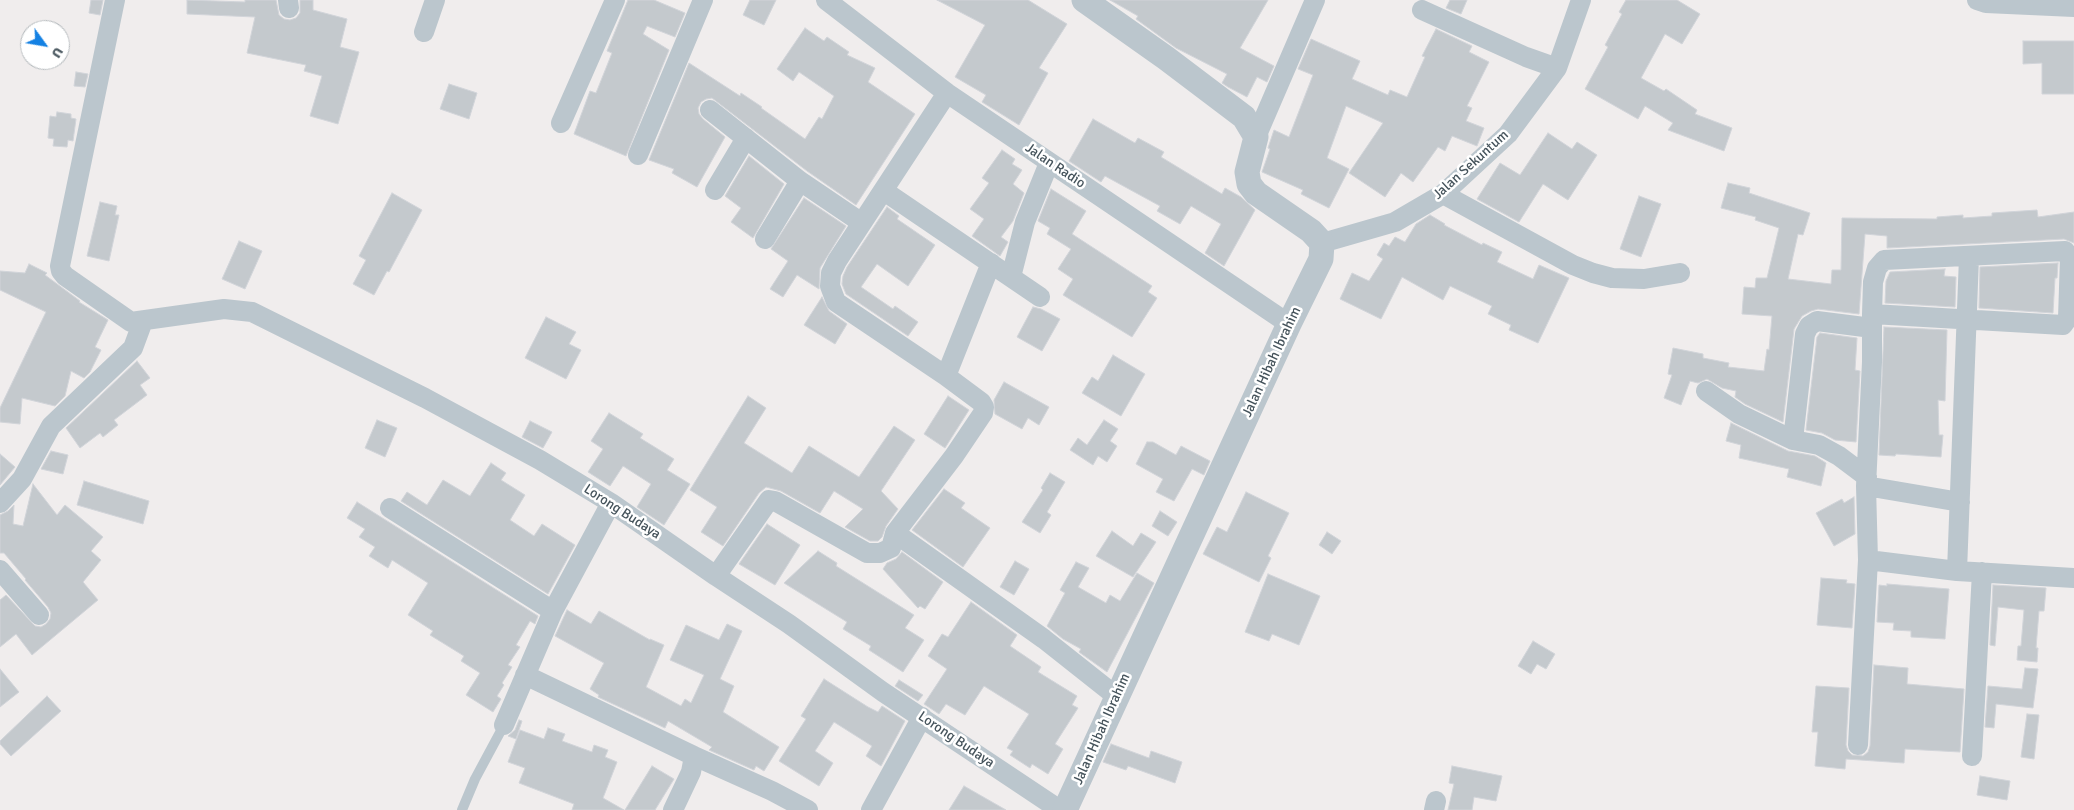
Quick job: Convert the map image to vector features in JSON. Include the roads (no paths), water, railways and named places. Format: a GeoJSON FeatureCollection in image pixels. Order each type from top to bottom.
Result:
{"type":"FeatureCollection","features":[{"type":"Feature","properties":{"kind":"street"},"geometry":{"type":"LineString","coordinates":[[115,0],[60,266],[65,276],[127,321],[136,323],[144,321]]}},
{"type":"Feature","properties":{"kind":"street"},"geometry":{"type":"LineString","coordinates":[[424,32],[435,0]]}},
{"type":"Feature","properties":{"kind":"street"},"geometry":{"type":"LineString","coordinates":[[561,123],[615,0]]}},
{"type":"Feature","properties":{"kind":"street"},"geometry":{"type":"LineString","coordinates":[[638,155],[703,0]]}},
{"type":"Feature","properties":{"kind":"street","name":"Jalan Radio"},"geometry":{"type":"LineString","coordinates":[[826,0],[947,94],[1289,324]]}},
{"type":"Feature","properties":{"kind":"street"},"geometry":{"type":"LineString","coordinates":[[1084,0],[1166,58],[1244,118],[1256,137]]}},
{"type":"Feature","properties":{"kind":"street"},"geometry":{"type":"LineString","coordinates":[[1315,0],[1256,137],[1247,172],[1249,184],[1256,193],[1311,231],[1322,244]]}},
{"type":"Feature","properties":{"kind":"street","name":"Jalan Sekuntum"},"geometry":{"type":"LineString","coordinates":[[1322,244],[1396,222],[1443,194],[1508,134],[1557,68],[1581,0]]}},
{"type":"Feature","properties":{"kind":"street"},"geometry":{"type":"LineString","coordinates":[[1977,0],[2074,7]]}},
{"type":"Feature","properties":{"kind":"street"},"geometry":{"type":"LineString","coordinates":[[1422,10],[1526,57],[1557,68]]}},
{"type":"Feature","properties":{"kind":"street"},"geometry":{"type":"LineString","coordinates":[[716,576],[769,500],[775,500],[867,553],[880,554],[890,548],[895,533],[954,456],[983,413],[984,407],[981,402],[946,376],[836,302],[830,286],[831,273],[947,94]]}},
{"type":"Feature","properties":{"kind":"street"},"geometry":{"type":"LineString","coordinates":[[710,110],[800,181],[862,223]]}},
{"type":"Feature","properties":{"kind":"street"},"geometry":{"type":"LineString","coordinates":[[715,190],[746,138]]}},
{"type":"Feature","properties":{"kind":"street"},"geometry":{"type":"LineString","coordinates":[[1011,277],[1025,222],[1049,163]]}},
{"type":"Feature","properties":{"kind":"street"},"geometry":{"type":"LineString","coordinates":[[765,239],[800,181]]}},
{"type":"Feature","properties":{"kind":"street"},"geometry":{"type":"LineString","coordinates":[[884,191],[1040,297]]}},
{"type":"Feature","properties":{"kind":"street"},"geometry":{"type":"LineString","coordinates":[[1443,194],[1573,265],[1593,273],[1612,278],[1644,279],[1680,272]]}},
{"type":"Feature","properties":{"kind":"street","name":"Jalan Hibah Ibrahim"},"geometry":{"type":"LineString","coordinates":[[1065,810],[1116,696],[1321,259],[1322,244]]}},
{"type":"Feature","properties":{"kind":"street"},"geometry":{"type":"LineString","coordinates":[[1792,440],[1805,334],[1809,326],[1817,321],[1872,321],[1967,320],[2063,325],[2068,318],[2070,257],[2065,251],[1884,260],[1877,268],[1873,282],[1872,321],[1866,482],[1868,560],[1858,745]]}},
{"type":"Feature","properties":{"kind":"street"},"geometry":{"type":"LineString","coordinates":[[1957,572],[1969,256]]}},
{"type":"Feature","properties":{"kind":"street"},"geometry":{"type":"LineString","coordinates":[[946,376],[991,263]]}},
{"type":"Feature","properties":{"kind":"street","name":"Lorong Budaya"},"geometry":{"type":"LineString","coordinates":[[144,321],[224,308],[252,312],[425,398],[540,460],[612,503],[716,576],[789,624],[884,692],[1060,810]]}},
{"type":"Feature","properties":{"kind":"street"},"geometry":{"type":"LineString","coordinates":[[0,503],[22,479],[51,426],[133,348],[144,321]]}},
{"type":"Feature","properties":{"kind":"street"},"geometry":{"type":"LineString","coordinates":[[1706,391],[1739,414],[1792,440],[1819,445],[1838,456],[1866,482],[1960,502]]}},
{"type":"Feature","properties":{"kind":"street"},"geometry":{"type":"LineString","coordinates":[[504,725],[552,611],[612,503]]}},
{"type":"Feature","properties":{"kind":"street"},"geometry":{"type":"LineString","coordinates":[[390,508],[552,611]]}},
{"type":"Feature","properties":{"kind":"street"},"geometry":{"type":"LineString","coordinates":[[895,533],[1044,639],[1116,696]]}},
{"type":"Feature","properties":{"kind":"street"},"geometry":{"type":"LineString","coordinates":[[1868,560],[1957,572],[2074,578]]}},
{"type":"Feature","properties":{"kind":"street"},"geometry":{"type":"LineString","coordinates":[[0,570],[39,615]]}},
{"type":"Feature","properties":{"kind":"street"},"geometry":{"type":"LineString","coordinates":[[1972,756],[1982,572]]}},
{"type":"Feature","properties":{"kind":"street"},"geometry":{"type":"LineString","coordinates":[[525,675],[772,791],[808,810]]}},
{"type":"Feature","properties":{"kind":"street"},"geometry":{"type":"LineString","coordinates":[[871,810],[922,717]]}},
{"type":"Feature","properties":{"kind":"street"},"geometry":{"type":"LineString","coordinates":[[673,810],[691,772],[694,756]]}},
{"type":"Feature","properties":{"kind":"lane"},"geometry":{"type":"LineString","coordinates":[[462,810],[474,779],[504,725]]}}]}
